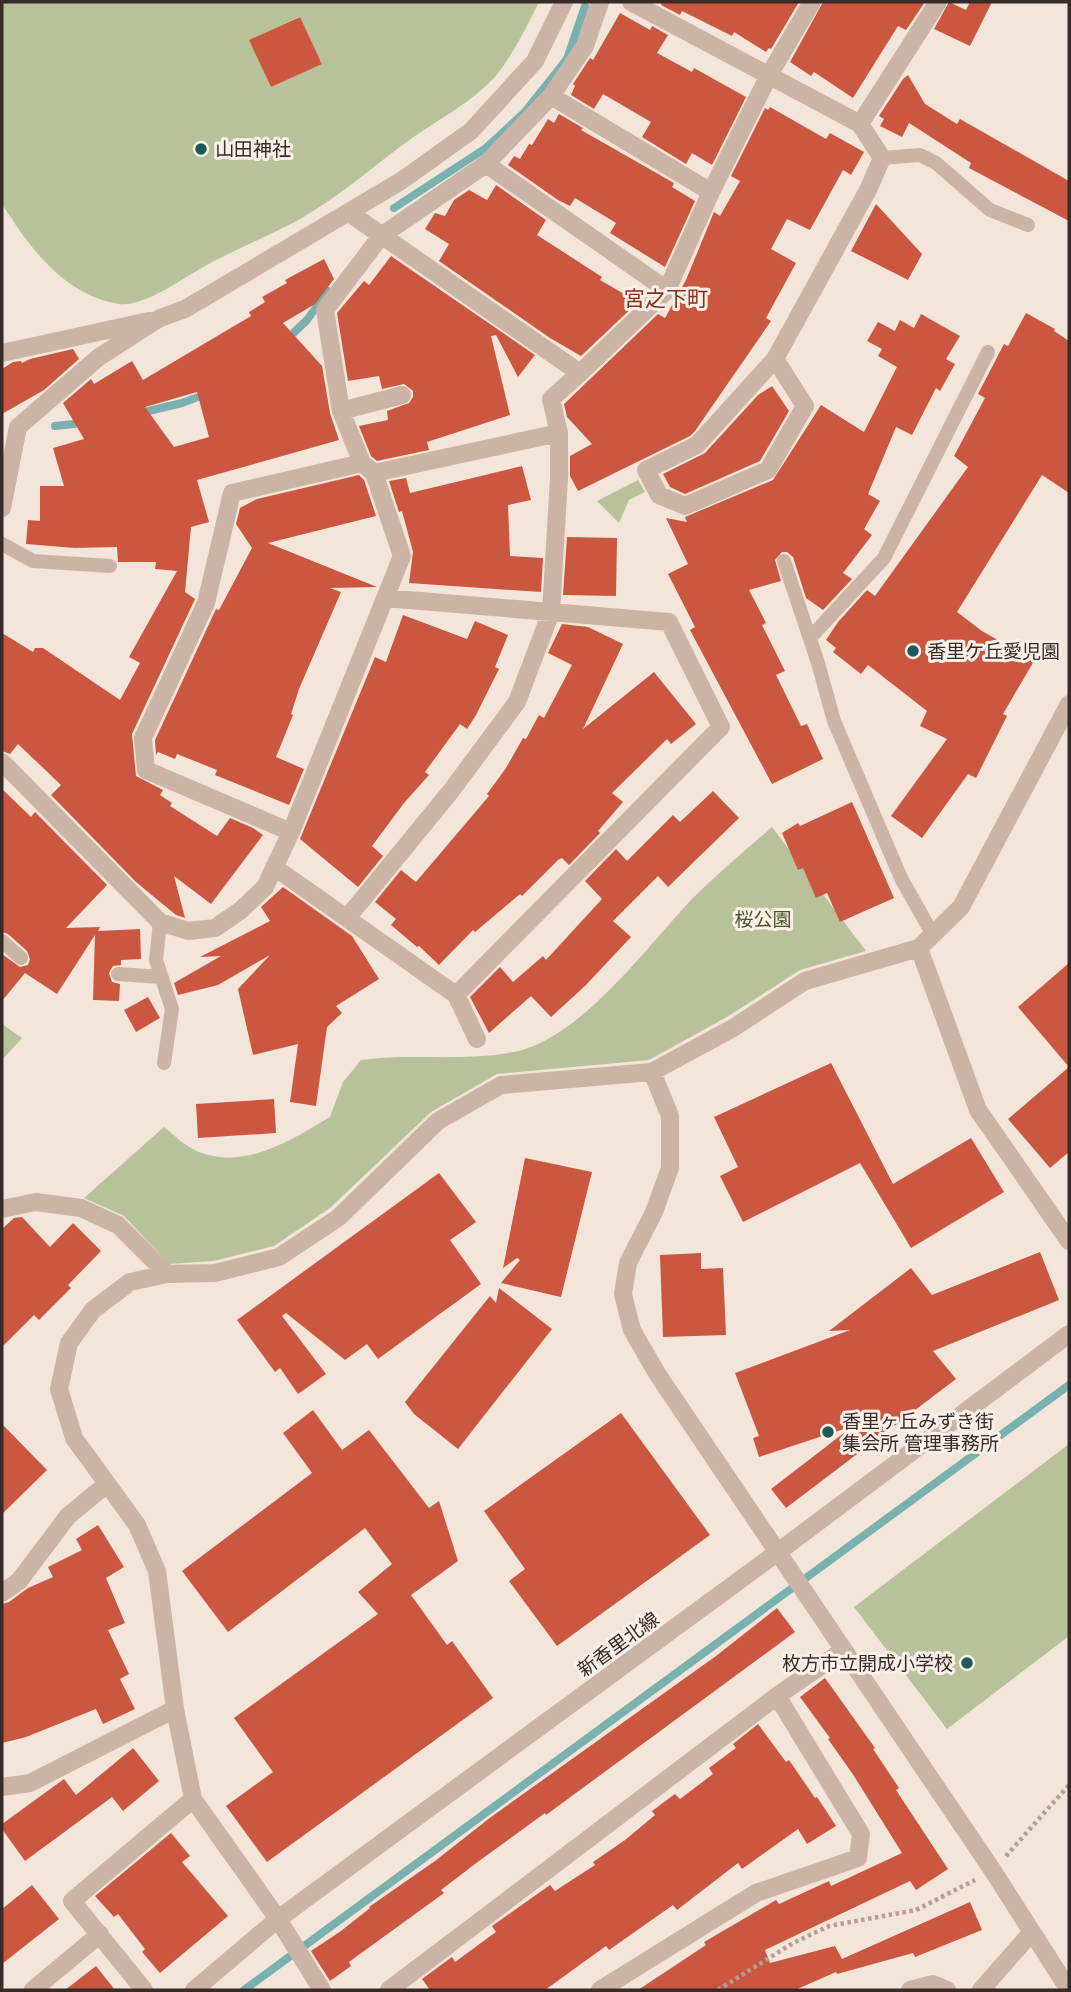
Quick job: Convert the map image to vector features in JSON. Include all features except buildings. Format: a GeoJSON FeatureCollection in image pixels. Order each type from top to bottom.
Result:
{"type":"FeatureCollection","features":[{"type":"Feature","properties":{"kind":"street"},"geometry":{"type":"LineString","coordinates":[[2,353],[160,318],[185,309],[401,181],[471,131],[535,61],[564,2]]}},
{"type":"Feature","properties":{"kind":"street"},"geometry":{"type":"LineString","coordinates":[[2,762],[160,922],[188,931],[215,928],[242,910],[265,887],[290,832],[401,556],[368,468],[341,411],[325,310],[381,236],[486,164],[551,96],[585,46],[600,2]]}},
{"type":"Feature","properties":{"kind":"street"},"geometry":{"type":"LineString","coordinates":[[631,2],[860,124],[882,158],[868,190],[775,359],[697,445],[646,470],[659,495],[685,506],[768,470],[805,406],[775,359]]}},
{"type":"Feature","properties":{"kind":"street"},"geometry":{"type":"LineString","coordinates":[[346,918],[451,791],[517,702],[551,612],[559,433],[551,399],[667,290],[711,192],[769,75],[812,2]]}},
{"type":"Feature","properties":{"kind":"street"},"geometry":{"type":"LineString","coordinates":[[860,124],[938,2]]}},
{"type":"Feature","properties":{"kind":"street"},"geometry":{"type":"LineString","coordinates":[[551,96],[711,192]]}},
{"type":"Feature","properties":{"kind":"street"},"geometry":{"type":"LineString","coordinates":[[486,164],[667,290]]}},
{"type":"Feature","properties":{"kind":"street"},"geometry":{"type":"LineString","coordinates":[[348,212],[580,373]]}},
{"type":"Feature","properties":{"kind":"street"},"geometry":{"type":"LineString","coordinates":[[2,508],[10,426],[99,357],[160,318]]}},
{"type":"Feature","properties":{"kind":"street"},"geometry":{"type":"LineString","coordinates":[[341,411],[402,395]]}},
{"type":"Feature","properties":{"kind":"street"},"geometry":{"type":"LineString","coordinates":[[290,832],[146,770],[143,738],[206,603],[232,493],[559,433]]}},
{"type":"Feature","properties":{"kind":"street"},"geometry":{"type":"LineString","coordinates":[[385,598],[669,622],[721,727],[456,995]]}},
{"type":"Feature","properties":{"kind":"street"},"geometry":{"type":"LineString","coordinates":[[322,1990],[278,1919],[193,1799],[174,1709],[157,1571],[137,1525],[74,1438],[60,1389],[69,1343],[93,1310],[130,1282],[167,1274],[215,1273],[279,1257],[338,1218],[439,1121],[501,1085],[652,1072],[733,1028],[805,981],[919,948],[961,907],[1069,704]]}},
{"type":"Feature","properties":{"kind":"street"},"geometry":{"type":"LineString","coordinates":[[274,867],[456,995],[477,1039]]}},
{"type":"Feature","properties":{"kind":"street"},"geometry":{"type":"LineString","coordinates":[[919,948],[978,1110],[1069,1241]]}},
{"type":"Feature","properties":{"kind":"street"},"geometry":{"type":"LineString","coordinates":[[652,1072],[670,1116],[670,1168],[654,1212],[628,1263],[623,1294],[632,1330],[658,1375],[993,1871],[1069,1990]]}},
{"type":"Feature","properties":{"kind":"street"},"geometry":{"type":"LineString","coordinates":[[2,1209],[36,1202],[80,1208],[118,1225],[167,1274]]}},
{"type":"Feature","properties":{"kind":"street","name":"新香里北線"},"geometry":{"type":"LineString","coordinates":[[194,1990],[278,1919],[778,1552],[1069,1334]]}},
{"type":"Feature","properties":{"kind":"street"},"geometry":{"type":"LineString","coordinates":[[2,1593],[19,1581],[68,1516],[107,1483]]}},
{"type":"Feature","properties":{"kind":"street"},"geometry":{"type":"LineString","coordinates":[[393,1989],[777,1696],[844,1650]]}},
{"type":"Feature","properties":{"kind":"street"},"geometry":{"type":"LineString","coordinates":[[600,1990],[756,1893],[858,1858],[861,1834],[777,1696]]}},
{"type":"Feature","properties":{"kind":"street"},"geometry":{"type":"LineString","coordinates":[[2,1787],[30,1783],[174,1709]]}},
{"type":"Feature","properties":{"kind":"street"},"geometry":{"type":"LineString","coordinates":[[144,1990],[72,1901],[193,1799]]}},
{"type":"Feature","properties":{"kind":"street"},"geometry":{"type":"LineString","coordinates":[[981,1990],[1032,1932]]}},
{"type":"Feature","properties":{"kind":"street"},"geometry":{"type":"LineString","coordinates":[[33,1990],[100,1934]]}},
{"type":"Feature","properties":{"kind":"street"},"geometry":{"type":"LineString","coordinates":[[910,1990],[933,1984],[947,1990]]}},
{"type":"Feature","properties":{"kind":"lane"},"geometry":{"type":"LineString","coordinates":[[882,158],[920,155],[936,163],[990,210],[1028,225]]}},
{"type":"Feature","properties":{"kind":"lane"},"geometry":{"type":"LineString","coordinates":[[810,638],[884,558],[988,352]]}},
{"type":"Feature","properties":{"kind":"lane"},"geometry":{"type":"LineString","coordinates":[[2,544],[33,561],[110,566]]}},
{"type":"Feature","properties":{"kind":"lane"},"geometry":{"type":"LineString","coordinates":[[784,561],[834,721],[901,877],[933,935]]}},
{"type":"Feature","properties":{"kind":"lane"},"geometry":{"type":"LineString","coordinates":[[160,922],[156,960],[172,1009],[164,1063]]}},
{"type":"Feature","properties":{"kind":"lane"},"geometry":{"type":"LineString","coordinates":[[2,942],[21,958]]}},
{"type":"Feature","properties":{"kind":"lane"},"geometry":{"type":"LineString","coordinates":[[118,974],[162,977]]}},
{"type":"Feature","properties":{"kind":"path"},"geometry":{"type":"LineString","coordinates":[[718,1990],[793,1943],[829,1926],[916,1910],[993,1871],[1069,1785]]}},
{"type":"Feature","properties":{"kind":"green space","name":"山田神社"},"geometry":{"type":"Polygon","coordinates":[[[2,2],[539,2],[506,62],[493,79],[474,96],[315,210],[205,266],[164,291],[140,301],[119,304],[99,299],[65,280],[37,253],[2,204],[2,2]],[[299,17],[250,40],[271,87],[322,63],[299,17]]]}},
{"type":"Feature","properties":{"kind":"green space"},"geometry":{"type":"Polygon","coordinates":[[[638,480],[645,492],[629,500],[619,523],[597,501],[638,480]]]}},
{"type":"Feature","properties":{"kind":"green space","name":"桜公園"},"geometry":{"type":"Polygon","coordinates":[[[772,827],[866,951],[800,970],[727,1017],[649,1060],[497,1074],[431,1112],[330,1208],[274,1246],[213,1261],[169,1264],[124,1216],[84,1198],[164,1127],[194,1150],[217,1157],[251,1155],[284,1143],[330,1117],[343,1082],[361,1060],[495,1055],[539,1044],[564,1029],[612,988],[693,898],[772,827]]]}},
{"type":"Feature","properties":{"kind":"green space"},"geometry":{"type":"Polygon","coordinates":[[[2,1024],[22,1038],[2,1060],[2,1024]]]}},
{"type":"Feature","properties":{"kind":"green space"},"geometry":{"type":"Polygon","coordinates":[[[1069,1444],[1069,1636],[947,1729],[854,1607],[1069,1444]]]}},
{"type":"Feature","properties":{"kind":"waterway"},"geometry":{"type":"LineString","coordinates":[[394,208],[486,148],[525,112],[567,59],[585,6]]}},
{"type":"Feature","properties":{"kind":"waterway"},"geometry":{"type":"LineString","coordinates":[[285,341],[307,320],[328,291]]}},
{"type":"Feature","properties":{"kind":"waterway"},"geometry":{"type":"LineString","coordinates":[[140,413],[209,393]]}},
{"type":"Feature","properties":{"kind":"waterway"},"geometry":{"type":"LineString","coordinates":[[55,426],[83,423]]}},
{"type":"Feature","properties":{"kind":"waterway"},"geometry":{"type":"LineString","coordinates":[[244,1990],[1069,1385]]}},
{"type":"Feature","properties":{"kind":"place","name":"山田神社"},"geometry":{"type":"Point","coordinates":[201,149]}},
{"type":"Feature","properties":{"kind":"place","name":"香里ケ丘愛児園"},"geometry":{"type":"Point","coordinates":[913,651]}},
{"type":"Feature","properties":{"kind":"place","name":"香里ヶ丘みずき街 集会所 管理事務所"},"geometry":{"type":"Point","coordinates":[828,1432]}},
{"type":"Feature","properties":{"kind":"place","name":"枚方市立開成小学校"},"geometry":{"type":"Point","coordinates":[967,1663]}},
{"type":"Feature","properties":{"kind":"district","name":"宮之下町"},"geometry":{"type":"Point","coordinates":[666,298]}}]}
